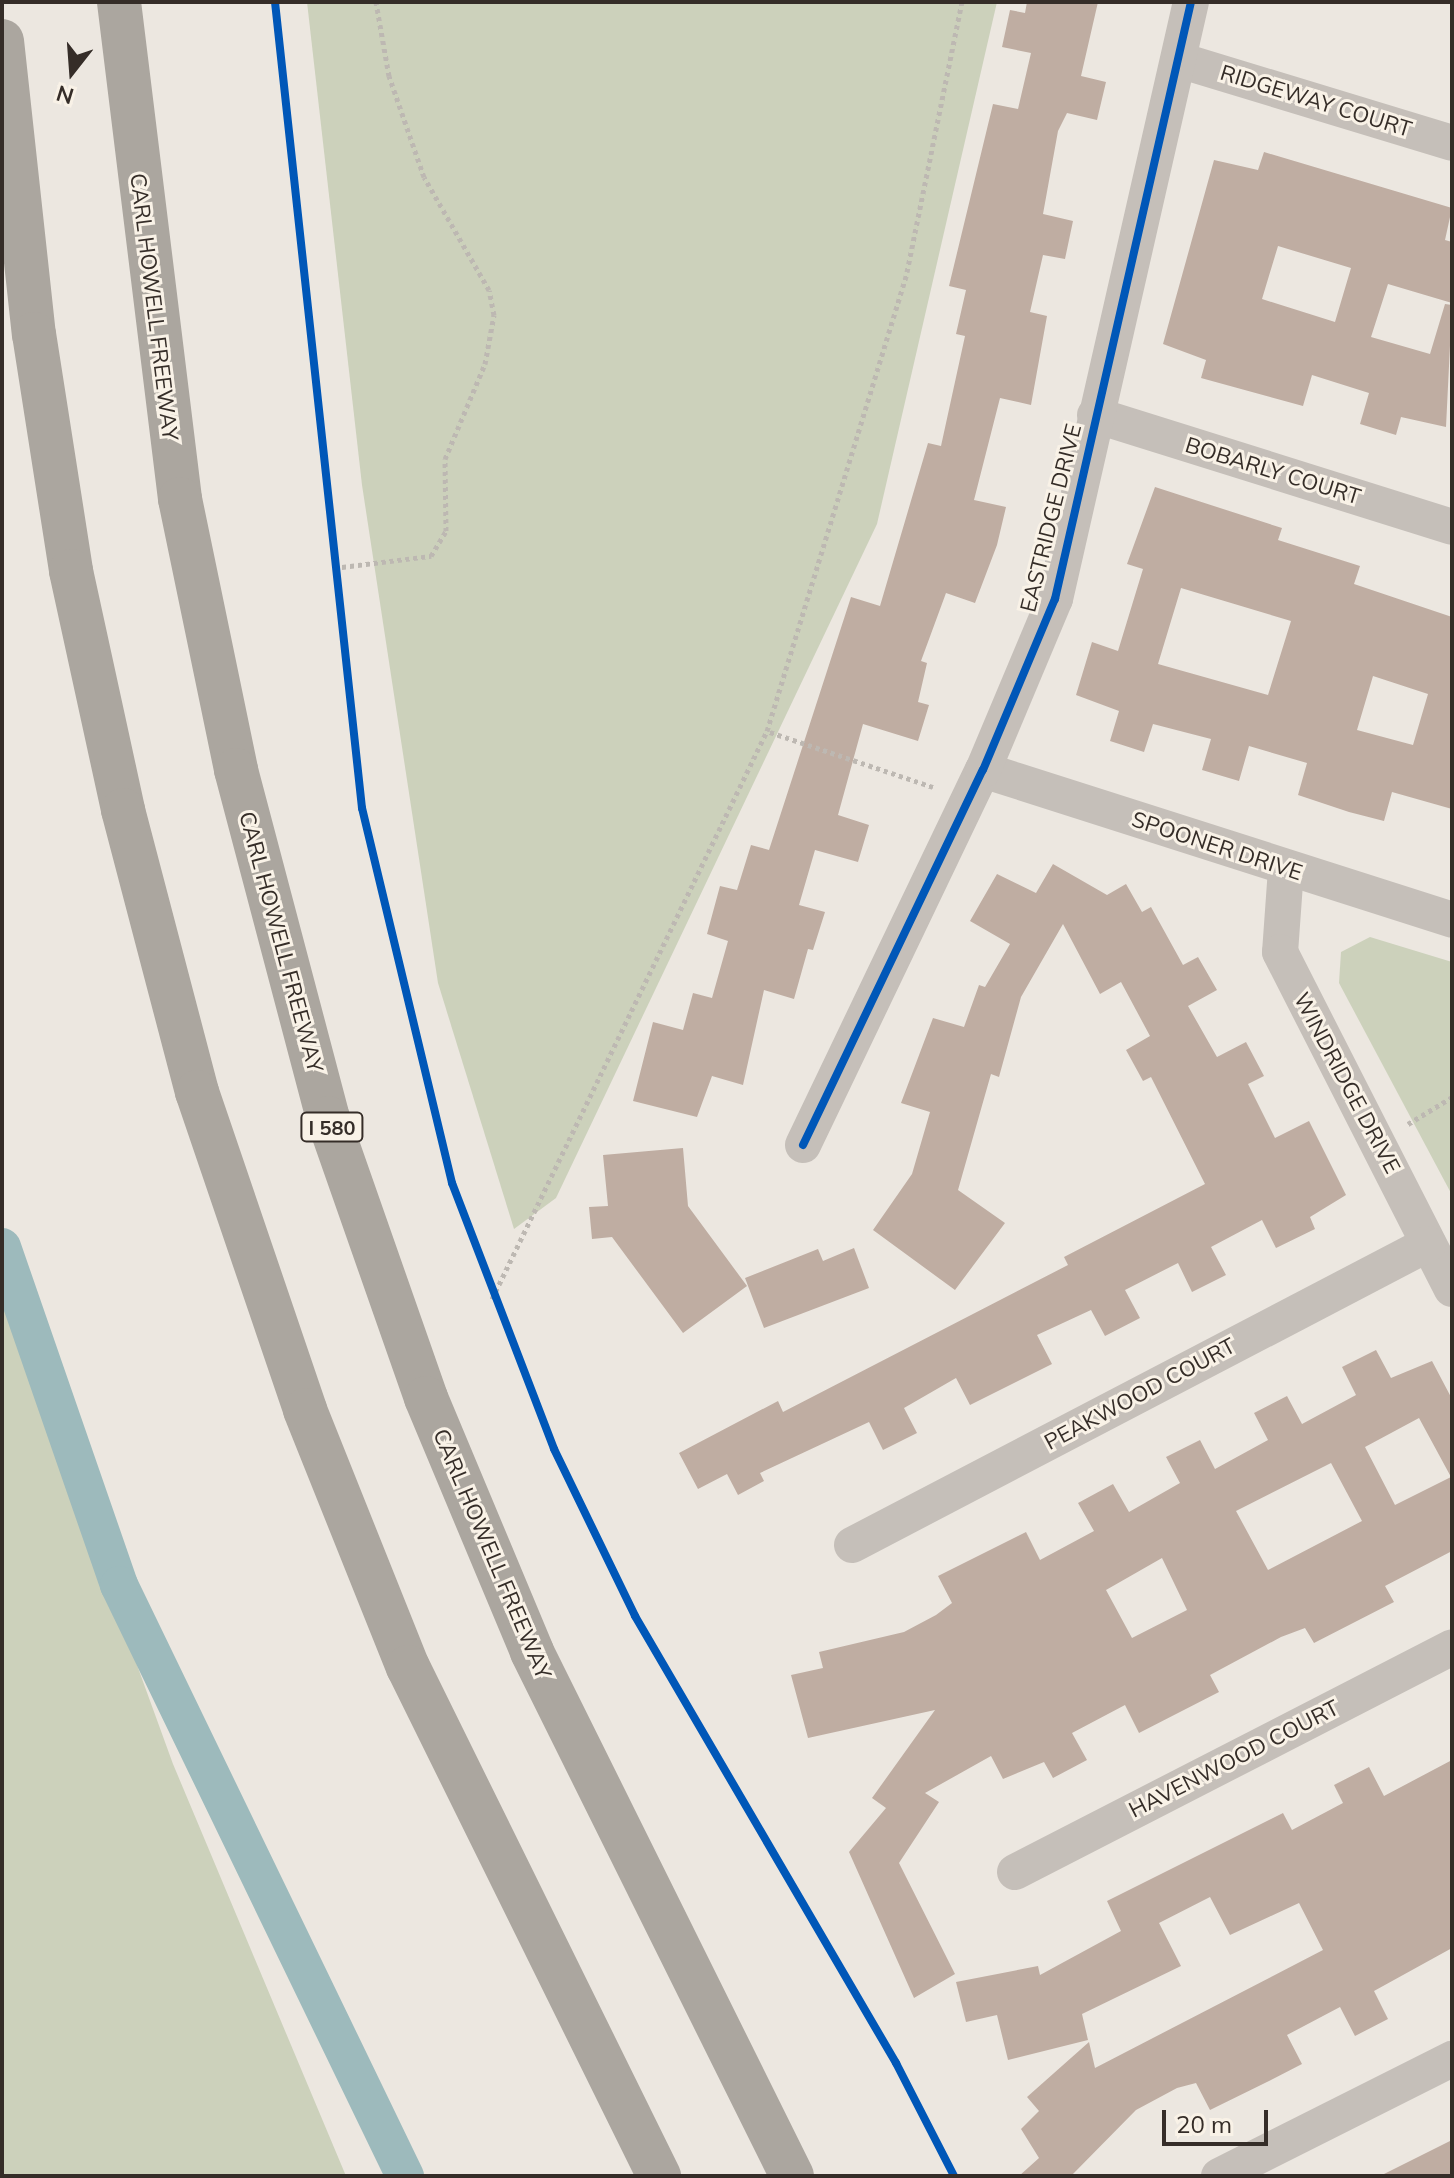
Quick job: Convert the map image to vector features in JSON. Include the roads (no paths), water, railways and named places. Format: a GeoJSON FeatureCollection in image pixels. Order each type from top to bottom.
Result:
{"type":"FeatureCollection","features":[{"type":"Feature","properties":{"kind":"highway","name":"CARL HOWELL FREEWAY"},"geometry":{"type":"LineString","coordinates":[[119,2],[180,499],[247,816],[328,1118],[426,1398],[532,1652],[792,2176]]}},
{"type":"Feature","properties":{"kind":"highway"},"geometry":{"type":"LineString","coordinates":[[2,41],[34,334],[68,556],[123,810],[197,1092],[305,1410],[408,1667],[659,2176]]}},
{"type":"Feature","properties":{"kind":"street","name":"EASTRIDGE DRIVE"},"geometry":{"type":"LineString","coordinates":[[803,1145],[983,770],[1055,599],[1191,2]]}},
{"type":"Feature","properties":{"kind":"street","name":"RIDGEWAY COURT"},"geometry":{"type":"LineString","coordinates":[[1179,60],[1452,143]]}},
{"type":"Feature","properties":{"kind":"street","name":"BOBARLY COURT"},"geometry":{"type":"LineString","coordinates":[[1095,415],[1452,527]]}},
{"type":"Feature","properties":{"kind":"street","name":"SPOONER DRIVE"},"geometry":{"type":"LineString","coordinates":[[983,770],[1452,920]]}},
{"type":"Feature","properties":{"kind":"street","name":"WINDRIDGE DRIVE"},"geometry":{"type":"LineString","coordinates":[[1286,869],[1280,952],[1452,1289]]}},
{"type":"Feature","properties":{"kind":"street","name":"PEAKWOOD COURT"},"geometry":{"type":"LineString","coordinates":[[852,1545],[1428,1244]]}},
{"type":"Feature","properties":{"kind":"street","name":"HAVENWOOD COURT"},"geometry":{"type":"LineString","coordinates":[[1015,1872],[1452,1647]]}},
{"type":"Feature","properties":{"kind":"street"},"geometry":{"type":"LineString","coordinates":[[1219,2176],[1452,2059]]}},
{"type":"Feature","properties":{"kind":"waterway"},"geometry":{"type":"LineString","coordinates":[[2,1247],[119,1585],[405,2176]]}}]}
